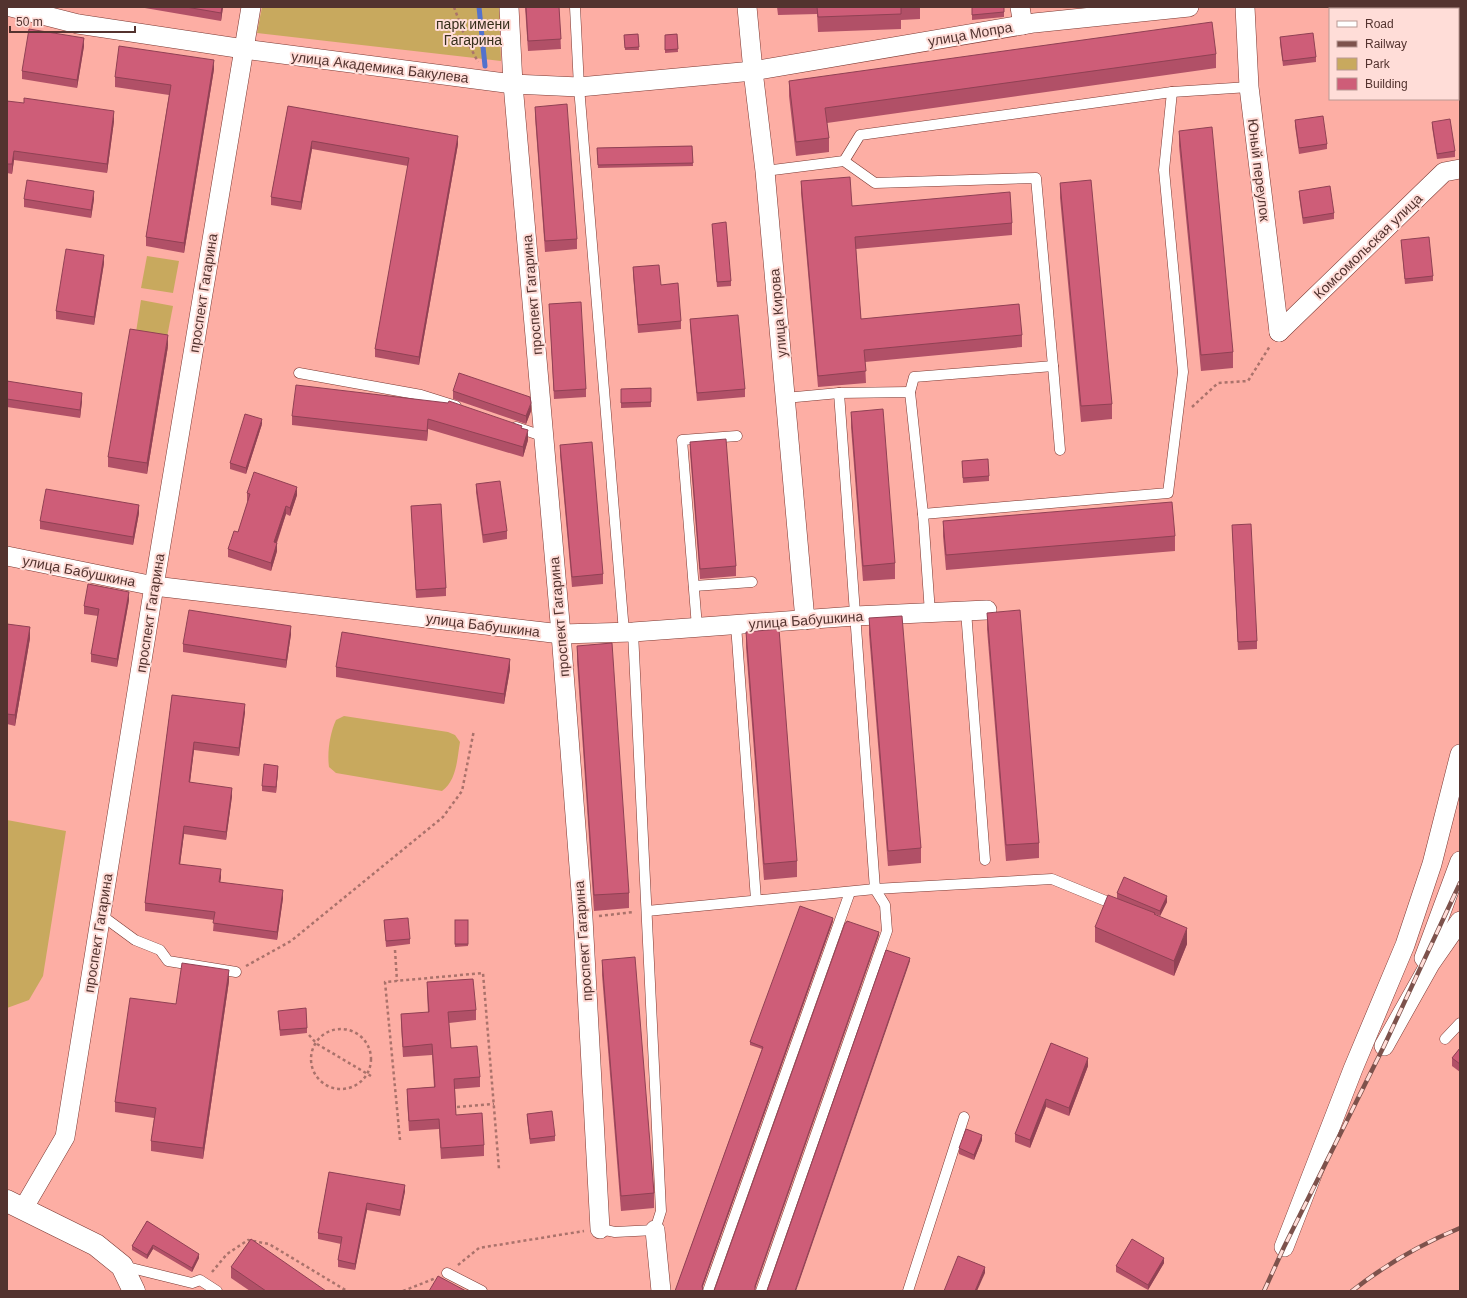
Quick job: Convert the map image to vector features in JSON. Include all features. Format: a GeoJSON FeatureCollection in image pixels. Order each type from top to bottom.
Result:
{"type":"FeatureCollection","features":[{"type":"Feature","properties":{"kind":"street","name":"улица Академика Бакулева"},"geometry":{"type":"LineString","coordinates":[[11,7],[78,24],[244,49],[513,84],[579,87],[753,71]]}},
{"type":"Feature","properties":{"kind":"street","name":"проспект Гагарина"},"geometry":{"type":"LineString","coordinates":[[15,1205],[65,1137],[154,586],[251,7]]}},
{"type":"Feature","properties":{"kind":"street","name":"проспект Гагарина"},"geometry":{"type":"LineString","coordinates":[[509,7],[513,84],[561,634],[582,918],[600,1229]]}},
{"type":"Feature","properties":{"kind":"street","name":"улица Кирова"},"geometry":{"type":"LineString","coordinates":[[747,7],[765,171],[805,620]]}},
{"type":"Feature","properties":{"kind":"street","name":"улица Мопра"},"geometry":{"type":"LineString","coordinates":[[753,71],[1022,16],[1189,7]]}},
{"type":"Feature","properties":{"kind":"street","name":"Юный переулок"},"geometry":{"type":"LineString","coordinates":[[1245,7],[1249,87],[1279,332]]}},
{"type":"Feature","properties":{"kind":"street","name":"Комсомольская улица"},"geometry":{"type":"LineString","coordinates":[[1279,332],[1444,172],[1460,169]]}},
{"type":"Feature","properties":{"kind":"street","name":"улица Бабушкина"},"geometry":{"type":"LineString","coordinates":[[7,556],[154,586],[561,634],[629,632],[855,616],[987,610]]}},
{"type":"Feature","properties":{"kind":"street"},"geometry":{"type":"LineString","coordinates":[[1284,1246],[1353,1069],[1405,945],[1432,864],[1460,754]]}},
{"type":"Feature","properties":{"kind":"street"},"geometry":{"type":"LineString","coordinates":[[1424,958],[1460,861]]}},
{"type":"Feature","properties":{"kind":"street"},"geometry":{"type":"LineString","coordinates":[[1384,1046],[1430,964],[1460,921]]}},
{"type":"Feature","properties":{"kind":"street"},"geometry":{"type":"LineString","coordinates":[[15,1205],[96,1245],[122,1266],[134,1291]]}},
{"type":"Feature","properties":{"kind":"street"},"geometry":{"type":"LineString","coordinates":[[655,1230],[661,1291]]}},
{"type":"Feature","properties":{"kind":"lane"},"geometry":{"type":"LineString","coordinates":[[575,7],[579,87],[629,632],[647,911],[661,1211],[655,1230],[615,1232],[600,1229]]}},
{"type":"Feature","properties":{"kind":"lane"},"geometry":{"type":"LineString","coordinates":[[844,161],[860,136],[1172,92],[1249,87]]}},
{"type":"Feature","properties":{"kind":"lane"},"geometry":{"type":"LineString","coordinates":[[923,514],[1168,493],[1183,372],[1164,170],[1172,92]]}},
{"type":"Feature","properties":{"kind":"lane"},"geometry":{"type":"LineString","coordinates":[[765,171],[844,161],[876,183],[1036,178],[1060,450]]}},
{"type":"Feature","properties":{"kind":"lane"},"geometry":{"type":"LineString","coordinates":[[930,613],[923,514],[910,392],[914,377],[1053,366]]}},
{"type":"Feature","properties":{"kind":"lane"},"geometry":{"type":"LineString","coordinates":[[299,373],[421,395],[465,409]]}},
{"type":"Feature","properties":{"kind":"lane"},"geometry":{"type":"LineString","coordinates":[[785,398],[839,393],[910,392]]}},
{"type":"Feature","properties":{"kind":"lane"},"geometry":{"type":"LineString","coordinates":[[760,1291],[887,931],[885,905],[875,889],[839,393]]}},
{"type":"Feature","properties":{"kind":"lane"},"geometry":{"type":"LineString","coordinates":[[508,424],[544,437]]}},
{"type":"Feature","properties":{"kind":"lane"},"geometry":{"type":"LineString","coordinates":[[697,628],[682,440],[737,436]]}},
{"type":"Feature","properties":{"kind":"lane"},"geometry":{"type":"LineString","coordinates":[[694,586],[752,582]]}},
{"type":"Feature","properties":{"kind":"lane"},"geometry":{"type":"LineString","coordinates":[[966,611],[985,860]]}},
{"type":"Feature","properties":{"kind":"lane"},"geometry":{"type":"LineString","coordinates":[[736,625],[756,900]]}},
{"type":"Feature","properties":{"kind":"lane"},"geometry":{"type":"LineString","coordinates":[[647,911],[875,889],[1052,879],[1125,909]]}},
{"type":"Feature","properties":{"kind":"lane"},"geometry":{"type":"LineString","coordinates":[[708,1291],[850,892]]}},
{"type":"Feature","properties":{"kind":"lane"},"geometry":{"type":"LineString","coordinates":[[101,915],[136,940],[160,950],[168,961],[236,972]]}},
{"type":"Feature","properties":{"kind":"lane"},"geometry":{"type":"LineString","coordinates":[[1445,1038],[1460,1023]]}},
{"type":"Feature","properties":{"kind":"lane"},"geometry":{"type":"LineString","coordinates":[[908,1291],[964,1117]]}},
{"type":"Feature","properties":{"kind":"lane"},"geometry":{"type":"LineString","coordinates":[[122,1266],[192,1283],[200,1280],[217,1291]]}},
{"type":"Feature","properties":{"kind":"lane"},"geometry":{"type":"LineString","coordinates":[[447,1273],[482,1291]]}},
{"type":"Feature","properties":{"kind":"path"},"geometry":{"type":"LineString","coordinates":[[454,7],[465,37],[487,81]]}},
{"type":"Feature","properties":{"kind":"path"},"geometry":{"type":"LineString","coordinates":[[1177,421],[1218,383],[1248,381],[1279,332]]}},
{"type":"Feature","properties":{"kind":"path"},"geometry":{"type":"LineString","coordinates":[[236,972],[291,941],[443,817],[462,791],[474,730]]}},
{"type":"Feature","properties":{"kind":"path"},"geometry":{"type":"LineString","coordinates":[[582,918],[647,911]]}},
{"type":"Feature","properties":{"kind":"path"},"geometry":{"type":"LineString","coordinates":[[395,950],[397,980]]}},
{"type":"Feature","properties":{"kind":"path"},"geometry":{"type":"LineString","coordinates":[[400,1140],[385,982],[484,973],[500,1169]]}},
{"type":"Feature","properties":{"kind":"path"},"geometry":{"type":"LineString","coordinates":[[338,1029],[351,1030],[362,1037],[370,1048],[372,1061],[370,1075],[361,1083],[351,1088],[339,1090],[328,1087],[319,1081],[313,1072],[310,1062],[311,1052],[315,1042],[325,1033],[338,1029]]}},
{"type":"Feature","properties":{"kind":"path"},"geometry":{"type":"LineString","coordinates":[[310,1035],[315,1042],[370,1075]]}},
{"type":"Feature","properties":{"kind":"path"},"geometry":{"type":"LineString","coordinates":[[457,1107],[494,1104]]}},
{"type":"Feature","properties":{"kind":"path"},"geometry":{"type":"LineString","coordinates":[[403,1291],[447,1273],[479,1248],[600,1229]]}},
{"type":"Feature","properties":{"kind":"path"},"geometry":{"type":"LineString","coordinates":[[200,1280],[208,1276],[227,1254],[248,1240],[268,1244],[347,1291]]}},
{"type":"Feature","properties":{"kind":"green space","name":"парк имени Гагарина"},"geometry":{"type":"Polygon","coordinates":[[[262,7],[499,7],[501,61],[257,33],[262,7]]]}},
{"type":"Feature","properties":{"kind":"green space"},"geometry":{"type":"Polygon","coordinates":[[[147,256],[179,261],[173,293],[141,288],[147,256]]]}},
{"type":"Feature","properties":{"kind":"green space"},"geometry":{"type":"Polygon","coordinates":[[[141,300],[173,306],[167,337],[136,332],[141,300]]]}},
{"type":"Feature","properties":{"kind":"green space"},"geometry":{"type":"Polygon","coordinates":[[[344,716],[448,732],[455,735],[460,742],[456,769],[451,781],[442,791],[336,773],[329,767],[328,755],[332,731],[336,720],[344,716]]]}},
{"type":"Feature","properties":{"kind":"green space"},"geometry":{"type":"Polygon","coordinates":[[[7,820],[66,831],[43,976],[29,1000],[7,1008],[7,820]]]}},
{"type":"Feature","properties":{"kind":"building"},"geometry":{"type":"Polygon","coordinates":[[[186,7],[222,7],[221,13],[186,7]]]}},
{"type":"Feature","properties":{"kind":"building"},"geometry":{"type":"Polygon","coordinates":[[[526,7],[559,7],[561,39],[528,41],[526,7]]]}},
{"type":"Feature","properties":{"kind":"building"},"geometry":{"type":"Polygon","coordinates":[[[817,7],[901,7],[901,14],[818,17],[817,7]]]}},
{"type":"Feature","properties":{"kind":"building"},"geometry":{"type":"Polygon","coordinates":[[[972,7],[1004,7],[1004,12],[972,15],[972,7]]]}},
{"type":"Feature","properties":{"kind":"building"},"geometry":{"type":"Polygon","coordinates":[[[1421,7],[1458,7],[1458,8],[1421,7]]]}},
{"type":"Feature","properties":{"kind":"building"},"geometry":{"type":"Polygon","coordinates":[[[1212,22],[1216,54],[825,108],[829,138],[796,142],[789,81],[1212,22]]]}},
{"type":"Feature","properties":{"kind":"building"},"geometry":{"type":"Polygon","coordinates":[[[29,29],[84,38],[77,80],[22,71],[29,29]]]}},
{"type":"Feature","properties":{"kind":"building"},"geometry":{"type":"Polygon","coordinates":[[[1313,33],[1316,57],[1283,61],[1280,37],[1313,33]]]}},
{"type":"Feature","properties":{"kind":"building"},"geometry":{"type":"Polygon","coordinates":[[[638,34],[639,47],[625,48],[624,35],[638,34]]]}},
{"type":"Feature","properties":{"kind":"building"},"geometry":{"type":"Polygon","coordinates":[[[677,34],[678,49],[665,50],[665,35],[677,34]]]}},
{"type":"Feature","properties":{"kind":"building"},"geometry":{"type":"Polygon","coordinates":[[[119,46],[214,60],[184,243],[146,237],[171,85],[115,77],[119,46]]]}},
{"type":"Feature","properties":{"kind":"building"},"geometry":{"type":"Polygon","coordinates":[[[24,98],[114,111],[107,164],[14,151],[12,164],[7,164],[7,101],[24,103],[24,98]]]}},
{"type":"Feature","properties":{"kind":"building"},"geometry":{"type":"Polygon","coordinates":[[[567,104],[577,239],[545,241],[535,107],[567,104]]]}},
{"type":"Feature","properties":{"kind":"building"},"geometry":{"type":"Polygon","coordinates":[[[288,106],[458,136],[419,357],[375,349],[409,158],[312,141],[301,202],[271,197],[288,106]]]}},
{"type":"Feature","properties":{"kind":"building"},"geometry":{"type":"Polygon","coordinates":[[[1323,116],[1327,144],[1299,148],[1295,120],[1323,116]]]}},
{"type":"Feature","properties":{"kind":"building"},"geometry":{"type":"Polygon","coordinates":[[[1450,119],[1455,151],[1437,154],[1432,122],[1450,119]]]}},
{"type":"Feature","properties":{"kind":"building"},"geometry":{"type":"Polygon","coordinates":[[[1212,127],[1233,352],[1201,355],[1179,131],[1212,127]]]}},
{"type":"Feature","properties":{"kind":"building"},"geometry":{"type":"Polygon","coordinates":[[[692,146],[693,163],[598,165],[597,148],[692,146]]]}},
{"type":"Feature","properties":{"kind":"building"},"geometry":{"type":"Polygon","coordinates":[[[850,177],[852,206],[1010,192],[1012,223],[855,237],[861,319],[1019,304],[1022,335],[864,350],[866,371],[818,376],[801,181],[850,177]]]}},
{"type":"Feature","properties":{"kind":"building"},"geometry":{"type":"Polygon","coordinates":[[[27,180],[94,191],[91,210],[24,199],[27,180]]]}},
{"type":"Feature","properties":{"kind":"building"},"geometry":{"type":"Polygon","coordinates":[[[1091,180],[1112,404],[1081,406],[1060,183],[1091,180]]]}},
{"type":"Feature","properties":{"kind":"building"},"geometry":{"type":"Polygon","coordinates":[[[1330,186],[1334,213],[1303,218],[1299,191],[1330,186]]]}},
{"type":"Feature","properties":{"kind":"building"},"geometry":{"type":"Polygon","coordinates":[[[726,222],[731,281],[717,282],[712,224],[726,222]]]}},
{"type":"Feature","properties":{"kind":"building"},"geometry":{"type":"Polygon","coordinates":[[[1429,237],[1433,276],[1405,279],[1401,240],[1429,237]]]}},
{"type":"Feature","properties":{"kind":"building"},"geometry":{"type":"Polygon","coordinates":[[[66,249],[104,255],[94,317],[56,311],[66,249]]]}},
{"type":"Feature","properties":{"kind":"building"},"geometry":{"type":"Polygon","coordinates":[[[659,265],[661,285],[678,283],[681,321],[638,325],[633,267],[659,265]]]}},
{"type":"Feature","properties":{"kind":"building"},"geometry":{"type":"Polygon","coordinates":[[[581,302],[586,389],[554,391],[549,304],[581,302]]]}},
{"type":"Feature","properties":{"kind":"building"},"geometry":{"type":"Polygon","coordinates":[[[738,315],[745,389],[697,393],[690,319],[738,315]]]}},
{"type":"Feature","properties":{"kind":"building"},"geometry":{"type":"Polygon","coordinates":[[[130,329],[168,335],[147,463],[108,457],[130,329]]]}},
{"type":"Feature","properties":{"kind":"building"},"geometry":{"type":"Polygon","coordinates":[[[459,373],[530,397],[531,403],[526,416],[453,391],[459,373]]]}},
{"type":"Feature","properties":{"kind":"building"},"geometry":{"type":"Polygon","coordinates":[[[7,381],[82,393],[80,410],[7,399],[7,381]]]}},
{"type":"Feature","properties":{"kind":"building"},"geometry":{"type":"Polygon","coordinates":[[[296,385],[448,403],[449,401],[522,426],[521,428],[528,430],[523,447],[428,419],[427,431],[292,416],[296,385]]]}},
{"type":"Feature","properties":{"kind":"building"},"geometry":{"type":"Polygon","coordinates":[[[651,388],[651,402],[621,403],[621,389],[651,388]]]}},
{"type":"Feature","properties":{"kind":"building"},"geometry":{"type":"Polygon","coordinates":[[[883,409],[895,563],[863,566],[851,412],[883,409]]]}},
{"type":"Feature","properties":{"kind":"building"},"geometry":{"type":"Polygon","coordinates":[[[245,414],[262,419],[246,468],[230,463],[245,414]]]}},
{"type":"Feature","properties":{"kind":"building"},"geometry":{"type":"Polygon","coordinates":[[[726,439],[736,566],[700,569],[690,442],[726,439]]]}},
{"type":"Feature","properties":{"kind":"building"},"geometry":{"type":"Polygon","coordinates":[[[592,442],[603,574],[572,577],[560,445],[592,442]]]}},
{"type":"Feature","properties":{"kind":"building"},"geometry":{"type":"Polygon","coordinates":[[[988,459],[989,476],[963,478],[962,461],[988,459]]]}},
{"type":"Feature","properties":{"kind":"building"},"geometry":{"type":"Polygon","coordinates":[[[254,472],[297,487],[290,508],[286,506],[274,542],[277,543],[271,563],[228,549],[234,531],[238,532],[250,494],[247,493],[254,472]]]}},
{"type":"Feature","properties":{"kind":"building"},"geometry":{"type":"Polygon","coordinates":[[[500,481],[507,531],[483,535],[476,484],[500,481]]]}},
{"type":"Feature","properties":{"kind":"building"},"geometry":{"type":"Polygon","coordinates":[[[46,489],[139,505],[133,537],[40,521],[46,489]]]}},
{"type":"Feature","properties":{"kind":"building"},"geometry":{"type":"Polygon","coordinates":[[[1172,502],[1175,536],[946,555],[943,521],[1172,502]]]}},
{"type":"Feature","properties":{"kind":"building"},"geometry":{"type":"Polygon","coordinates":[[[441,504],[446,588],[416,590],[411,506],[441,504]]]}},
{"type":"Feature","properties":{"kind":"building"},"geometry":{"type":"Polygon","coordinates":[[[1251,524],[1257,641],[1238,642],[1232,525],[1251,524]]]}},
{"type":"Feature","properties":{"kind":"building"},"geometry":{"type":"Polygon","coordinates":[[[88,584],[129,592],[117,659],[91,654],[99,609],[84,606],[88,584]]]}},
{"type":"Feature","properties":{"kind":"building"},"geometry":{"type":"Polygon","coordinates":[[[189,610],[291,626],[286,660],[183,644],[189,610]]]}},
{"type":"Feature","properties":{"kind":"building"},"geometry":{"type":"Polygon","coordinates":[[[1020,610],[1039,843],[1006,845],[987,613],[1020,610]]]}},
{"type":"Feature","properties":{"kind":"building"},"geometry":{"type":"Polygon","coordinates":[[[902,616],[921,848],[888,851],[869,618],[902,616]]]}},
{"type":"Feature","properties":{"kind":"building"},"geometry":{"type":"Polygon","coordinates":[[[7,624],[30,627],[15,715],[7,714],[7,624]]]}},
{"type":"Feature","properties":{"kind":"building"},"geometry":{"type":"Polygon","coordinates":[[[779,629],[797,861],[764,864],[746,632],[779,629]]]}},
{"type":"Feature","properties":{"kind":"building"},"geometry":{"type":"Polygon","coordinates":[[[342,632],[510,659],[504,694],[336,667],[342,632]]]}},
{"type":"Feature","properties":{"kind":"building"},"geometry":{"type":"Polygon","coordinates":[[[612,643],[629,893],[594,895],[577,646],[612,643]]]}},
{"type":"Feature","properties":{"kind":"building"},"geometry":{"type":"Polygon","coordinates":[[[172,695],[245,704],[239,748],[194,742],[189,782],[232,788],[226,832],[184,826],[179,864],[221,869],[219,882],[283,890],[277,932],[213,923],[215,912],[145,903],[172,695]]]}},
{"type":"Feature","properties":{"kind":"building"},"geometry":{"type":"Polygon","coordinates":[[[264,764],[278,766],[276,787],[262,786],[264,764]]]}},
{"type":"Feature","properties":{"kind":"building"},"geometry":{"type":"Polygon","coordinates":[[[1124,877],[1167,896],[1160,911],[1117,893],[1124,877]]]}},
{"type":"Feature","properties":{"kind":"building"},"geometry":{"type":"Polygon","coordinates":[[[1108,895],[1155,913],[1154,914],[1187,928],[1174,961],[1095,927],[1108,895]]]}},
{"type":"Feature","properties":{"kind":"building"},"geometry":{"type":"Polygon","coordinates":[[[800,906],[833,918],[702,1286],[703,1291],[675,1291],[763,1047],[750,1042],[800,906]]]}},
{"type":"Feature","properties":{"kind":"building"},"geometry":{"type":"Polygon","coordinates":[[[408,918],[410,939],[386,941],[384,920],[408,918]]]}},
{"type":"Feature","properties":{"kind":"building"},"geometry":{"type":"Polygon","coordinates":[[[455,920],[468,920],[468,944],[455,944],[455,920]]]}},
{"type":"Feature","properties":{"kind":"building"},"geometry":{"type":"Polygon","coordinates":[[[847,921],[879,932],[755,1286],[756,1291],[714,1291],[845,923],[847,921]]]}},
{"type":"Feature","properties":{"kind":"building"},"geometry":{"type":"Polygon","coordinates":[[[886,950],[910,958],[795,1291],[767,1291],[886,950]]]}},
{"type":"Feature","properties":{"kind":"building"},"geometry":{"type":"Polygon","coordinates":[[[635,957],[654,1193],[621,1196],[602,960],[635,957]]]}},
{"type":"Feature","properties":{"kind":"building"},"geometry":{"type":"Polygon","coordinates":[[[182,963],[229,970],[203,1148],[151,1141],[156,1108],[115,1102],[130,998],[176,1004],[182,963]]]}},
{"type":"Feature","properties":{"kind":"building"},"geometry":{"type":"Polygon","coordinates":[[[473,979],[476,1010],[448,1012],[451,1048],[477,1046],[480,1077],[454,1079],[456,1115],[482,1113],[484,1145],[441,1148],[439,1119],[409,1121],[407,1089],[435,1087],[432,1044],[403,1047],[401,1014],[429,1012],[427,982],[473,979]]]}},
{"type":"Feature","properties":{"kind":"building"},"geometry":{"type":"Polygon","coordinates":[[[306,1008],[307,1028],[280,1030],[278,1011],[306,1008]]]}},
{"type":"Feature","properties":{"kind":"building"},"geometry":{"type":"Polygon","coordinates":[[[1051,1043],[1088,1058],[1069,1108],[1046,1099],[1030,1140],[1015,1134],[1051,1043]]]}},
{"type":"Feature","properties":{"kind":"building"},"geometry":{"type":"Polygon","coordinates":[[[1460,1048],[1460,1064],[1452,1058],[1460,1048]]]}},
{"type":"Feature","properties":{"kind":"building"},"geometry":{"type":"Polygon","coordinates":[[[552,1111],[555,1136],[530,1139],[527,1114],[552,1111]]]}},
{"type":"Feature","properties":{"kind":"building"},"geometry":{"type":"Polygon","coordinates":[[[966,1129],[982,1135],[974,1155],[959,1148],[966,1129]]]}},
{"type":"Feature","properties":{"kind":"building"},"geometry":{"type":"Polygon","coordinates":[[[329,1172],[405,1185],[400,1210],[367,1203],[355,1264],[338,1260],[342,1237],[318,1233],[329,1172]]]}},
{"type":"Feature","properties":{"kind":"building"},"geometry":{"type":"Polygon","coordinates":[[[147,1221],[199,1254],[192,1268],[153,1245],[147,1255],[132,1246],[147,1221]]]}},
{"type":"Feature","properties":{"kind":"building"},"geometry":{"type":"Polygon","coordinates":[[[251,1239],[326,1291],[266,1291],[231,1267],[251,1239]]]}},
{"type":"Feature","properties":{"kind":"building"},"geometry":{"type":"Polygon","coordinates":[[[1132,1239],[1164,1258],[1148,1285],[1116,1266],[1132,1239]]]}},
{"type":"Feature","properties":{"kind":"building"},"geometry":{"type":"Polygon","coordinates":[[[958,1256],[985,1267],[975,1291],[944,1291],[958,1256]]]}},
{"type":"Feature","properties":{"kind":"building"},"geometry":{"type":"Polygon","coordinates":[[[438,1276],[466,1291],[429,1291],[438,1276]]]}},
{"type":"Feature","properties":{"kind":"waterway"},"geometry":{"type":"LineString","coordinates":[[479,7],[485,66]]}},
{"type":"Feature","properties":{"kind":"railway"},"geometry":{"type":"LineString","coordinates":[[1264,1291],[1284,1247],[1384,1046],[1460,883]]}},
{"type":"Feature","properties":{"kind":"railway"},"geometry":{"type":"LineString","coordinates":[[1352,1291],[1377,1272],[1404,1256],[1431,1241],[1460,1228]]}}]}
